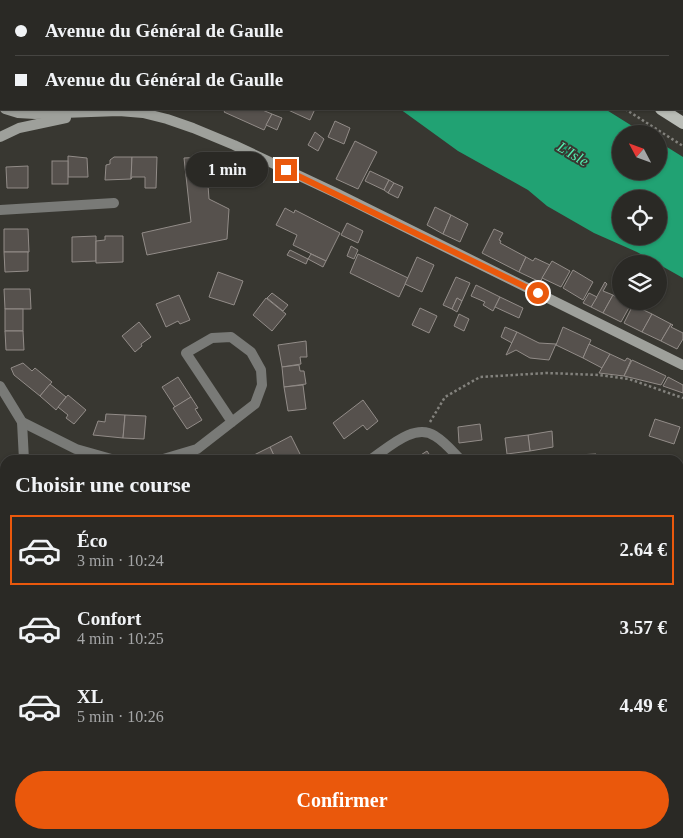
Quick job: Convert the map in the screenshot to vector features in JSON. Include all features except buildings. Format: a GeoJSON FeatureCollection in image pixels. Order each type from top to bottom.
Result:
{"type":"FeatureCollection","features":[{"type":"Feature","properties":{"kind":"main road"},"geometry":{"type":"LineString","coordinates":[[8,110],[18,113],[36,114],[143,113],[176,122],[234,145],[462,255],[683,365]]}},
{"type":"Feature","properties":{"kind":"main road"},"geometry":{"type":"LineString","coordinates":[[663,110],[683,123]]}},
{"type":"Feature","properties":{"kind":"main road"},"geometry":{"type":"LineString","coordinates":[[0,137],[19,128],[100,112]]}},
{"type":"Feature","properties":{"kind":"street"},"geometry":{"type":"LineString","coordinates":[[0,210],[114,203]]}},
{"type":"Feature","properties":{"kind":"street"},"geometry":{"type":"LineString","coordinates":[[177,455],[197,449],[232,422],[255,404],[262,385],[261,370],[251,352],[231,337],[212,338],[186,353],[232,422]]}},
{"type":"Feature","properties":{"kind":"street"},"geometry":{"type":"LineString","coordinates":[[0,386],[22,422],[24,455]]}},
{"type":"Feature","properties":{"kind":"street"},"geometry":{"type":"LineString","coordinates":[[0,402],[11,404]]}},
{"type":"Feature","properties":{"kind":"street"},"geometry":{"type":"LineString","coordinates":[[22,422],[76,449],[96,455]]}},
{"type":"Feature","properties":{"kind":"street"},"geometry":{"type":"LineString","coordinates":[[378,455],[410,434],[425,431],[436,436],[456,455]]}},
{"type":"Feature","properties":{"kind":"path"},"geometry":{"type":"LineString","coordinates":[[627,110],[683,146]]}},
{"type":"Feature","properties":{"kind":"path"},"geometry":{"type":"LineString","coordinates":[[425,431],[445,397],[480,377],[547,373],[599,375],[629,379],[683,398]]}},
{"type":"Feature","properties":{"kind":"water","name":"L'Isle"},"geometry":{"type":"Polygon","coordinates":[[[401,110],[607,110],[631,125],[612,125],[612,180],[668,180],[668,148],[683,157],[683,278],[667,269],[667,255],[642,255],[621,245],[667,245],[667,190],[612,190],[612,241],[594,233],[547,206],[528,190],[458,151],[401,110]]]}},
{"type":"Feature","properties":{"kind":"route"},"geometry":{"type":"LineString","coordinates":[[286,170],[538,293]]}}]}
